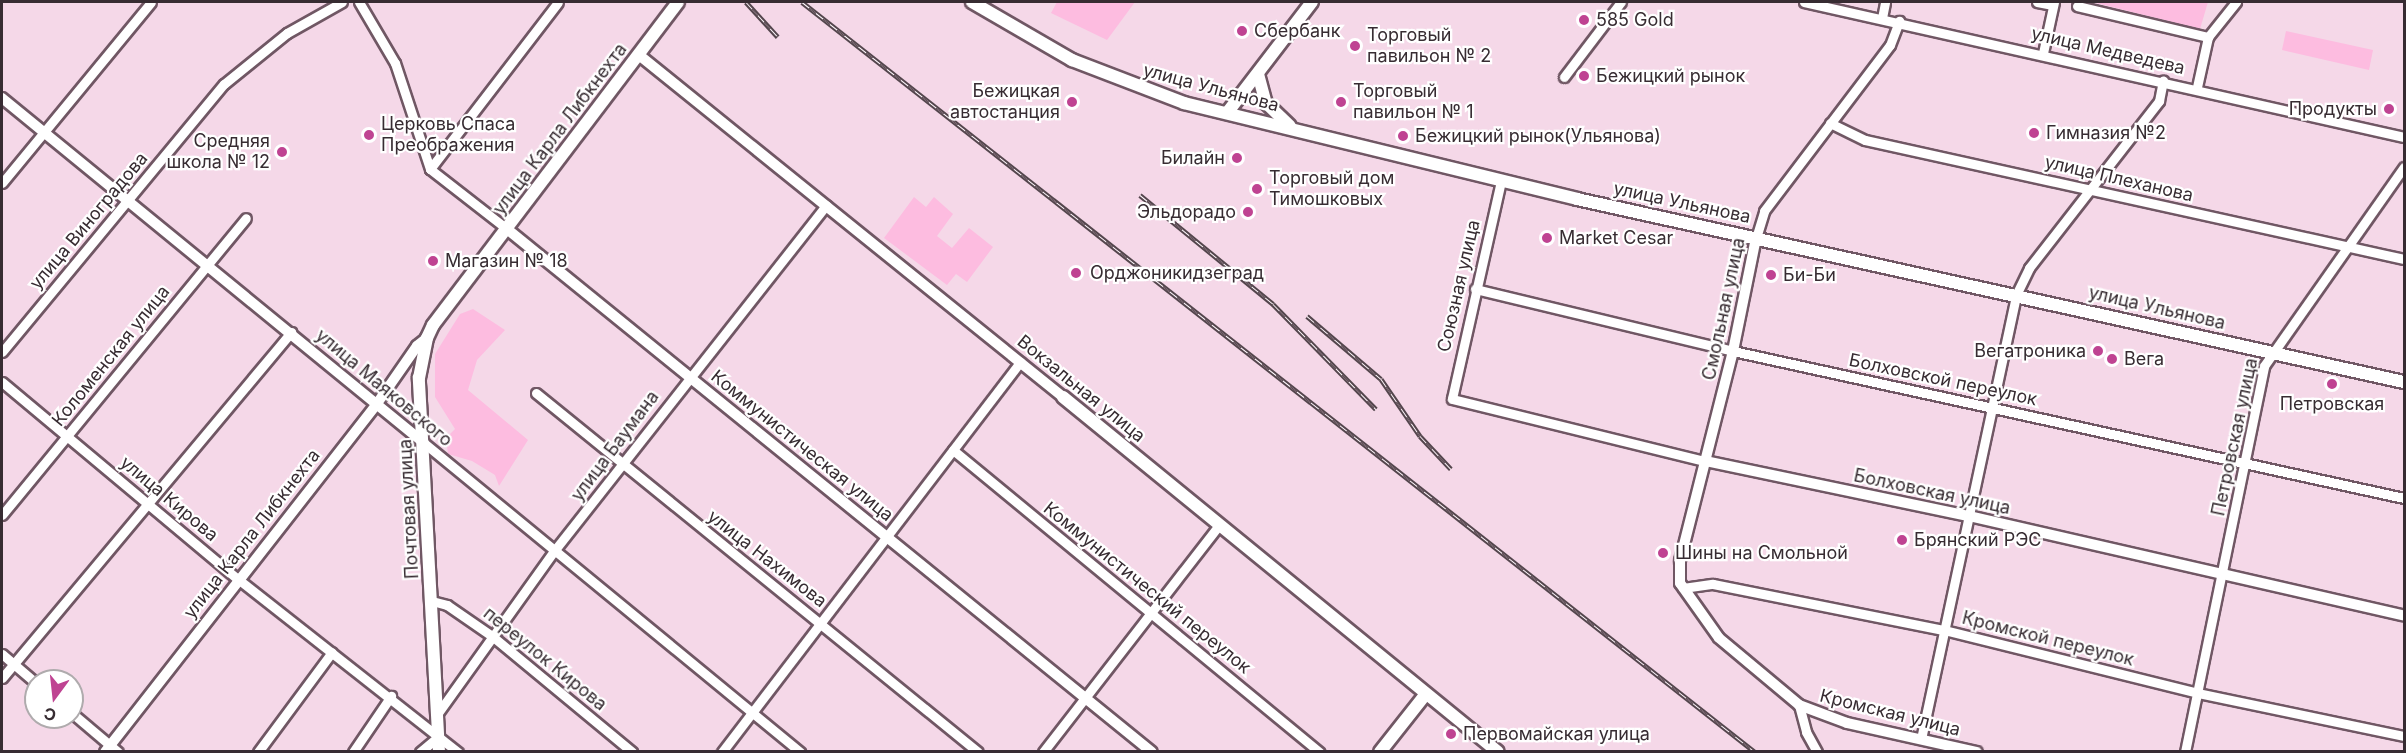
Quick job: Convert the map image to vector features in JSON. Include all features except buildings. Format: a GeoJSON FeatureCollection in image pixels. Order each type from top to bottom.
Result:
{"type":"FeatureCollection","features":[{"type":"Feature","properties":{"kind":"main road","name":"улица Карла Либкнехта"},"geometry":{"type":"LineString","coordinates":[[468,279],[678,2]]}},
{"type":"Feature","properties":{"kind":"main road","name":"улица Ульянова"},"geometry":{"type":"LineString","coordinates":[[972,2],[1072,60],[1135,87],[1227,113],[1501,181],[2404,382]]}},
{"type":"Feature","properties":{"kind":"main road"},"geometry":{"type":"LineString","coordinates":[[1227,113],[1312,2]]}},
{"type":"Feature","properties":{"kind":"main road"},"geometry":{"type":"LineString","coordinates":[[1258,74],[1266,103],[1293,129]]}},
{"type":"Feature","properties":{"kind":"main road","name":"Почтовая улица"},"geometry":{"type":"LineString","coordinates":[[439,752],[419,378],[427,338],[468,279]]}},
{"type":"Feature","properties":{"kind":"main road","name":"Вокзальная улица"},"geometry":{"type":"LineString","coordinates":[[1063,397],[1425,695],[1498,752]]}},
{"type":"Feature","properties":{"kind":"main road"},"geometry":{"type":"LineString","coordinates":[[1380,752],[1425,695]]}},
{"type":"Feature","properties":{"kind":"street"},"geometry":{"type":"LineString","coordinates":[[2,183],[151,2]]}},
{"type":"Feature","properties":{"kind":"street","name":"улица Виноградова"},"geometry":{"type":"LineString","coordinates":[[2,352],[224,84],[286,33],[342,2]]}},
{"type":"Feature","properties":{"kind":"street"},"geometry":{"type":"LineString","coordinates":[[359,2],[394,63],[430,169]]}},
{"type":"Feature","properties":{"kind":"street"},"geometry":{"type":"LineString","coordinates":[[430,169],[558,2]]}},
{"type":"Feature","properties":{"kind":"street"},"geometry":{"type":"LineString","coordinates":[[1564,77],[1621,2]]}},
{"type":"Feature","properties":{"kind":"street","name":"улица Медведева"},"geometry":{"type":"LineString","coordinates":[[1804,2],[2043,52],[2404,137]]}},
{"type":"Feature","properties":{"kind":"street"},"geometry":{"type":"LineString","coordinates":[[1882,18],[1885,2]]}},
{"type":"Feature","properties":{"kind":"street"},"geometry":{"type":"LineString","coordinates":[[2037,2],[2054,3],[2043,52]]}},
{"type":"Feature","properties":{"kind":"street"},"geometry":{"type":"LineString","coordinates":[[2197,87],[2208,37],[2236,2]]}},
{"type":"Feature","properties":{"kind":"street"},"geometry":{"type":"LineString","coordinates":[[2077,6],[2208,37]]}},
{"type":"Feature","properties":{"kind":"street","name":"Смольная улица"},"geometry":{"type":"LineString","coordinates":[[1679,572],[1733,351],[1756,238],[1764,211],[1890,45],[1899,21]]}},
{"type":"Feature","properties":{"kind":"street","name":"Вокзальная улица"},"geometry":{"type":"LineString","coordinates":[[639,55],[1063,397]]}},
{"type":"Feature","properties":{"kind":"street"},"geometry":{"type":"LineString","coordinates":[[1921,739],[2016,295],[2029,268],[2088,189],[2159,101],[2163,80]]}},
{"type":"Feature","properties":{"kind":"street","name":"улица Маяковского"},"geometry":{"type":"LineString","coordinates":[[2,98],[291,332],[376,405],[800,752]]}},
{"type":"Feature","properties":{"kind":"street","name":"улица Плеханова"},"geometry":{"type":"LineString","coordinates":[[1830,123],[1865,140],[2404,259]]}},
{"type":"Feature","properties":{"kind":"street","name":"Петровская улица"},"geometry":{"type":"LineString","coordinates":[[2185,752],[2264,366],[2271,352],[2404,167]]}},
{"type":"Feature","properties":{"kind":"street","name":"Коммунистическая улица"},"geometry":{"type":"LineString","coordinates":[[430,169],[1152,752]]}},
{"type":"Feature","properties":{"kind":"street","name":"Союзная улица"},"geometry":{"type":"LineString","coordinates":[[1452,399],[1501,181]]}},
{"type":"Feature","properties":{"kind":"street","name":"улица Баумана"},"geometry":{"type":"LineString","coordinates":[[438,713],[554,551],[689,376],[826,205]]}},
{"type":"Feature","properties":{"kind":"street","name":"Коломенская улица"},"geometry":{"type":"LineString","coordinates":[[2,515],[246,218]]}},
{"type":"Feature","properties":{"kind":"street","name":"Болховской переулок"},"geometry":{"type":"LineString","coordinates":[[1475,289],[1733,351],[2245,461],[2404,498]]}},
{"type":"Feature","properties":{"kind":"street"},"geometry":{"type":"LineString","coordinates":[[2,678],[291,332]]}},
{"type":"Feature","properties":{"kind":"street","name":"улица Карла Либкнехта"},"geometry":{"type":"LineString","coordinates":[[111,749],[238,579],[376,405],[404,362],[427,338]]}},
{"type":"Feature","properties":{"kind":"street"},"geometry":{"type":"LineString","coordinates":[[722,752],[1020,362]]}},
{"type":"Feature","properties":{"kind":"street","name":"улица Кирова"},"geometry":{"type":"LineString","coordinates":[[2,382],[238,579],[391,696],[458,752]]}},
{"type":"Feature","properties":{"kind":"street","name":"улица Нахимова"},"geometry":{"type":"LineString","coordinates":[[536,393],[978,752]]}},
{"type":"Feature","properties":{"kind":"street","name":"Болховская улица"},"geometry":{"type":"LineString","coordinates":[[1452,399],[1705,461],[1969,516],[2404,616]]}},
{"type":"Feature","properties":{"kind":"street","name":"Коммунистический переулок"},"geometry":{"type":"LineString","coordinates":[[952,450],[1320,752]]}},
{"type":"Feature","properties":{"kind":"street"},"geometry":{"type":"LineString","coordinates":[[1043,752],[1219,525]]}},
{"type":"Feature","properties":{"kind":"street","name":"Кромская улица"},"geometry":{"type":"LineString","coordinates":[[1679,572],[1683,588],[1719,638],[1799,705],[1830,719],[1977,752]]}},
{"type":"Feature","properties":{"kind":"street","name":"Кромской переулок"},"geometry":{"type":"LineString","coordinates":[[1683,588],[1713,584],[1944,630],[2198,693],[2404,736]]}},
{"type":"Feature","properties":{"kind":"street","name":"переулок Кирова"},"geometry":{"type":"LineString","coordinates":[[432,602],[447,605],[492,636],[632,752]]}},
{"type":"Feature","properties":{"kind":"street"},"geometry":{"type":"LineString","coordinates":[[258,752],[332,652]]}},
{"type":"Feature","properties":{"kind":"street"},"geometry":{"type":"LineString","coordinates":[[2,654],[24,673]]}},
{"type":"Feature","properties":{"kind":"street"},"geometry":{"type":"LineString","coordinates":[[353,752],[391,696]]}},
{"type":"Feature","properties":{"kind":"street"},"geometry":{"type":"LineString","coordinates":[[1799,705],[1806,732],[1817,752]]}},
{"type":"Feature","properties":{"kind":"street"},"geometry":{"type":"LineString","coordinates":[[84,724],[111,749]]}},
{"type":"Feature","properties":{"kind":"street"},"geometry":{"type":"LineString","coordinates":[[420,752],[438,736]]}},
{"type":"Feature","properties":{"kind":"shaded area"},"geometry":{"type":"Polygon","coordinates":[[[1057,2],[1135,2],[1107,40],[1051,13],[1057,2]]]}},
{"type":"Feature","properties":{"kind":"shaded area"},"geometry":{"type":"Polygon","coordinates":[[[2092,2],[2208,2],[2200,29],[2092,2]]]}},
{"type":"Feature","properties":{"kind":"shaded area"},"geometry":{"type":"Polygon","coordinates":[[[2286,31],[2373,50],[2369,70],[2282,50],[2286,31]]]}},
{"type":"Feature","properties":{"kind":"shaded area"},"geometry":{"type":"Polygon","coordinates":[[[914,197],[926,207],[934,197],[953,214],[937,236],[952,248],[969,228],[993,247],[967,282],[956,274],[947,285],[884,238],[914,197]]]}},
{"type":"Feature","properties":{"kind":"shaded area"},"geometry":{"type":"Polygon","coordinates":[[[473,309],[505,330],[477,360],[468,390],[528,440],[499,486],[495,475],[472,461],[448,454],[446,438],[455,429],[435,397],[435,354],[460,314],[473,309]]]}},
{"type":"Feature","properties":{"kind":"railway"},"geometry":{"type":"LineString","coordinates":[[746,2],[778,37]]}},
{"type":"Feature","properties":{"kind":"railway"},"geometry":{"type":"LineString","coordinates":[[802,2],[1755,752]]}},
{"type":"Feature","properties":{"kind":"railway"},"geometry":{"type":"LineString","coordinates":[[1140,195],[1273,304],[1376,409]]}},
{"type":"Feature","properties":{"kind":"railway"},"geometry":{"type":"LineString","coordinates":[[1307,316],[1381,379],[1420,436],[1451,469]]}},
{"type":"Feature","properties":{"kind":"place","name":"585 Gold"},"geometry":{"type":"Point","coordinates":[1584,20]}},
{"type":"Feature","properties":{"kind":"place","name":"Сбербанк"},"geometry":{"type":"Point","coordinates":[1242,31]}},
{"type":"Feature","properties":{"kind":"place","name":"Торговый павильон № 2"},"geometry":{"type":"Point","coordinates":[1355,46]}},
{"type":"Feature","properties":{"kind":"place","name":"Бежицкий рынок"},"geometry":{"type":"Point","coordinates":[1584,76]}},
{"type":"Feature","properties":{"kind":"place","name":"Бежицкая автостанция"},"geometry":{"type":"Point","coordinates":[1072,102]}},
{"type":"Feature","properties":{"kind":"place","name":"Торговый павильон № 1"},"geometry":{"type":"Point","coordinates":[1341,102]}},
{"type":"Feature","properties":{"kind":"place","name":"Продукты"},"geometry":{"type":"Point","coordinates":[2389,109]}},
{"type":"Feature","properties":{"kind":"place","name":"Гимназия №2"},"geometry":{"type":"Point","coordinates":[2034,133]}},
{"type":"Feature","properties":{"kind":"place","name":"Церковь Спаса Преображения"},"geometry":{"type":"Point","coordinates":[369,135]}},
{"type":"Feature","properties":{"kind":"place","name":"Бежицкий рынок(Ульянова)"},"geometry":{"type":"Point","coordinates":[1403,136]}},
{"type":"Feature","properties":{"kind":"place","name":"Средняя школа № 12"},"geometry":{"type":"Point","coordinates":[282,152]}},
{"type":"Feature","properties":{"kind":"place","name":"Билайн"},"geometry":{"type":"Point","coordinates":[1237,158]}},
{"type":"Feature","properties":{"kind":"place","name":"Торговый дом Тимошковых"},"geometry":{"type":"Point","coordinates":[1257,189]}},
{"type":"Feature","properties":{"kind":"place","name":"Эльдорадо"},"geometry":{"type":"Point","coordinates":[1248,212]}},
{"type":"Feature","properties":{"kind":"place","name":"Market Cesar"},"geometry":{"type":"Point","coordinates":[1547,238]}},
{"type":"Feature","properties":{"kind":"place","name":"Магазин № 18"},"geometry":{"type":"Point","coordinates":[433,261]}},
{"type":"Feature","properties":{"kind":"place","name":"Орджоникидзеград"},"geometry":{"type":"Point","coordinates":[1076,273]}},
{"type":"Feature","properties":{"kind":"place","name":"Би-Би"},"geometry":{"type":"Point","coordinates":[1771,275]}},
{"type":"Feature","properties":{"kind":"place","name":"Вегатроника"},"geometry":{"type":"Point","coordinates":[2098,351]}},
{"type":"Feature","properties":{"kind":"place","name":"Вега"},"geometry":{"type":"Point","coordinates":[2112,359]}},
{"type":"Feature","properties":{"kind":"place","name":"Петровская"},"geometry":{"type":"Point","coordinates":[2332,384]}},
{"type":"Feature","properties":{"kind":"place","name":"Брянский РЭС"},"geometry":{"type":"Point","coordinates":[1902,540]}},
{"type":"Feature","properties":{"kind":"place","name":"Шины на Смольной"},"geometry":{"type":"Point","coordinates":[1663,553]}},
{"type":"Feature","properties":{"kind":"place","name":"Первомайская улица"},"geometry":{"type":"Point","coordinates":[1451,734]}}]}
